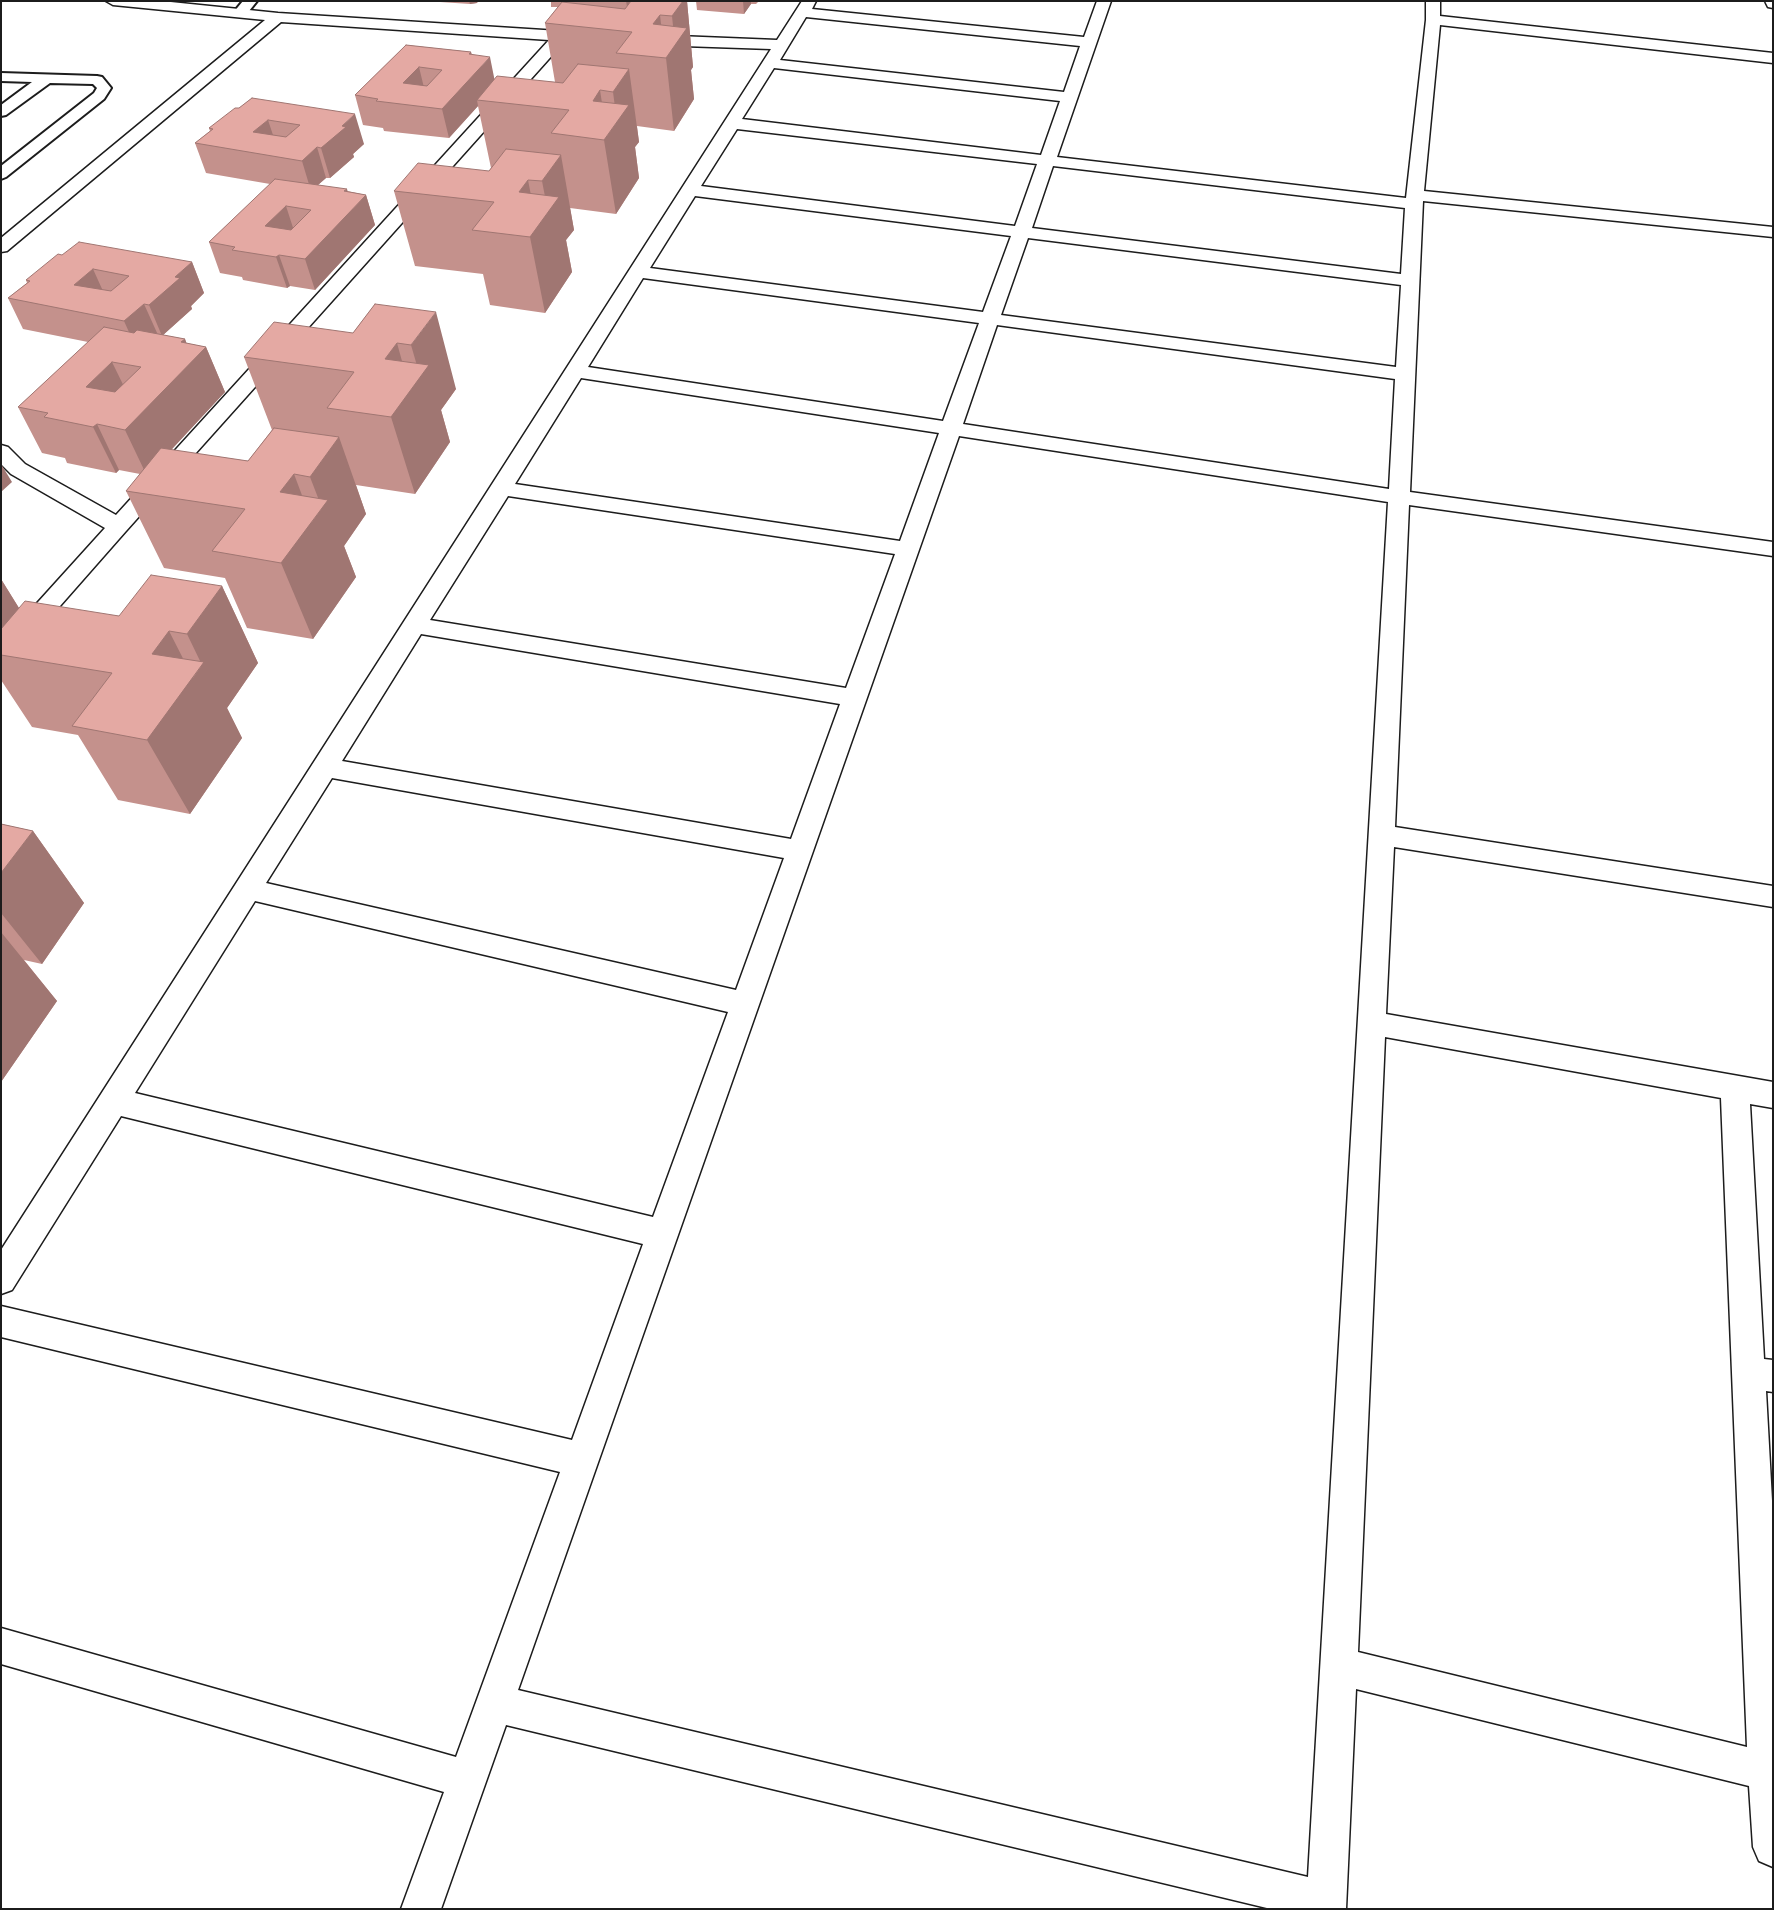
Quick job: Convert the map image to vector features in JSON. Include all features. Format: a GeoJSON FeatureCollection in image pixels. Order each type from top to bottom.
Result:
{"type":"FeatureCollection","features":[{"type":"Feature","properties":{"kind":"street"},"geometry":{"type":"LineString","coordinates":[[113,1],[278,17],[591,37]]}},
{"type":"Feature","properties":{"kind":"street"},"geometry":{"type":"LineString","coordinates":[[421,1909],[1104,1]]}},
{"type":"Feature","properties":{"kind":"street"},"geometry":{"type":"LineString","coordinates":[[1,1279],[805,7],[1089,42]]}},
{"type":"Feature","properties":{"kind":"street"},"geometry":{"type":"LineString","coordinates":[[494,1703],[1326,1906],[1340,1666],[1414,199],[1433,10],[1773,58]]}},
{"type":"Feature","properties":{"kind":"street"},"geometry":{"type":"LineString","coordinates":[[1,247],[278,17]]}},
{"type":"Feature","properties":{"kind":"street"},"geometry":{"type":"LineString","coordinates":[[1,658],[561,36]]}},
{"type":"Feature","properties":{"kind":"street"},"geometry":{"type":"LineString","coordinates":[[640,40],[775,54],[1070,97]]}},
{"type":"Feature","properties":{"kind":"street"},"geometry":{"type":"LineString","coordinates":[[731,123],[1047,160],[1414,199],[1773,232]]}},
{"type":"Feature","properties":{"kind":"street"},"geometry":{"type":"LineString","coordinates":[[689,190],[1410,280]]}},
{"type":"Feature","properties":{"kind":"street"},"geometry":{"type":"LineString","coordinates":[[638,272],[1405,374]]}},
{"type":"Feature","properties":{"kind":"street"},"geometry":{"type":"LineString","coordinates":[[575,371],[950,430],[1399,497],[1773,549]]}},
{"type":"Feature","properties":{"kind":"street"},"geometry":{"type":"LineString","coordinates":[[1,451],[18,469],[118,526]]}},
{"type":"Feature","properties":{"kind":"street"},"geometry":{"type":"LineString","coordinates":[[501,488],[907,550]]}},
{"type":"Feature","properties":{"kind":"street"},"geometry":{"type":"LineString","coordinates":[[415,625],[854,698]]}},
{"type":"Feature","properties":{"kind":"street"},"geometry":{"type":"LineString","coordinates":[[324,767],[800,851]]}},
{"type":"Feature","properties":{"kind":"street"},"geometry":{"type":"LineString","coordinates":[[1381,835],[1773,897]]}},
{"type":"Feature","properties":{"kind":"street"},"geometry":{"type":"LineString","coordinates":[[248,888],[745,1004]]}},
{"type":"Feature","properties":{"kind":"street"},"geometry":{"type":"LineString","coordinates":[[1372,1023],[1773,1095]]}},
{"type":"Feature","properties":{"kind":"street"},"geometry":{"type":"LineString","coordinates":[[1735,1088],[1761,1375],[1773,1847]]}},
{"type":"Feature","properties":{"kind":"street"},"geometry":{"type":"LineString","coordinates":[[113,1101],[662,1234]]}},
{"type":"Feature","properties":{"kind":"street"},"geometry":{"type":"LineString","coordinates":[[1,1321],[582,1460]]}},
{"type":"Feature","properties":{"kind":"street"},"geometry":{"type":"LineString","coordinates":[[1,1646],[467,1779]]}},
{"type":"Feature","properties":{"kind":"street"},"geometry":{"type":"LineString","coordinates":[[1340,1666],[1770,1772]]}},
{"type":"Feature","properties":{"kind":"lane"},"geometry":{"type":"LineString","coordinates":[[240,13],[251,1]]}},
{"type":"Feature","properties":{"kind":"lane"},"geometry":{"type":"LineString","coordinates":[[1,77],[97,80],[104,88],[99,96],[1,174]]}},
{"type":"Feature","properties":{"kind":"lane"},"geometry":{"type":"LineString","coordinates":[[1,112],[47,78]]}},
{"type":"Feature","properties":{"kind":"building"},"geometry":{"type":"Polygon","coordinates":[[[631,1],[683,1],[672,16],[660,15],[653,24],[687,28],[666,58],[616,53],[632,32],[545,23],[562,2],[625,9],[631,1]]]}},
{"type":"Feature","properties":{"kind":"building"},"geometry":{"type":"Polygon","coordinates":[[[406,45],[471,52],[469,54],[490,57],[442,109],[376,101],[378,99],[355,95],[406,45]],[[419,67],[403,83],[427,86],[442,70],[419,67]]]}},
{"type":"Feature","properties":{"kind":"building"},"geometry":{"type":"Polygon","coordinates":[[[578,64],[629,69],[613,92],[600,90],[593,101],[629,105],[604,140],[551,133],[569,110],[477,100],[497,76],[563,83],[578,64]]]}},
{"type":"Feature","properties":{"kind":"building"},"geometry":{"type":"Polygon","coordinates":[[[252,98],[355,114],[342,126],[346,127],[321,148],[317,147],[302,161],[195,143],[213,129],[209,128],[235,108],[239,108],[252,98]],[[268,120],[253,132],[286,137],[300,125],[268,120]]]}},
{"type":"Feature","properties":{"kind":"building"},"geometry":{"type":"Polygon","coordinates":[[[506,149],[561,155],[542,181],[528,180],[519,192],[559,197],[530,237],[472,230],[494,202],[394,191],[418,163],[489,171],[506,149]]]}},
{"type":"Feature","properties":{"kind":"building"},"geometry":{"type":"Polygon","coordinates":[[[275,179],[347,189],[344,191],[366,195],[305,259],[279,255],[276,257],[232,250],[235,247],[209,242],[275,179]],[[286,206],[265,226],[291,230],[311,210],[286,206]]]}},
{"type":"Feature","properties":{"kind":"building"},"geometry":{"type":"Polygon","coordinates":[[[79,242],[192,262],[175,277],[180,278],[149,305],[144,304],[124,321],[8,298],[30,281],[26,280],[58,254],[62,255],[79,242]],[[93,269],[74,285],[111,291],[129,276],[93,269]]]}},
{"type":"Feature","properties":{"kind":"building"},"geometry":{"type":"Polygon","coordinates":[[[375,304],[436,312],[411,345],[397,343],[385,359],[429,365],[391,417],[327,408],[354,372],[244,357],[274,322],[353,333],[375,304]]]}},
{"type":"Feature","properties":{"kind":"building"},"geometry":{"type":"Polygon","coordinates":[[[104,327],[134,333],[137,330],[185,339],[181,342],[206,347],[125,430],[97,424],[93,427],[44,417],[48,413],[18,407],[104,327]],[[112,362],[86,387],[115,392],[141,367],[112,362]]]}},
{"type":"Feature","properties":{"kind":"building"},"geometry":{"type":"Polygon","coordinates":[[[274,428],[339,437],[310,477],[294,474],[280,492],[328,500],[281,563],[212,551],[245,509],[126,491],[161,448],[248,461],[274,428]]]}},
{"type":"Feature","properties":{"kind":"building"},"geometry":{"type":"Polygon","coordinates":[[[151,575],[222,586],[187,634],[169,631],[152,654],[204,662],[147,740],[72,726],[112,673],[1,655],[1,629],[25,601],[119,616],[151,575]]]}},
{"type":"Feature","properties":{"kind":"building"},"geometry":{"type":"Polygon","coordinates":[[[1,824],[33,831],[1,873],[1,824]]]}}]}
